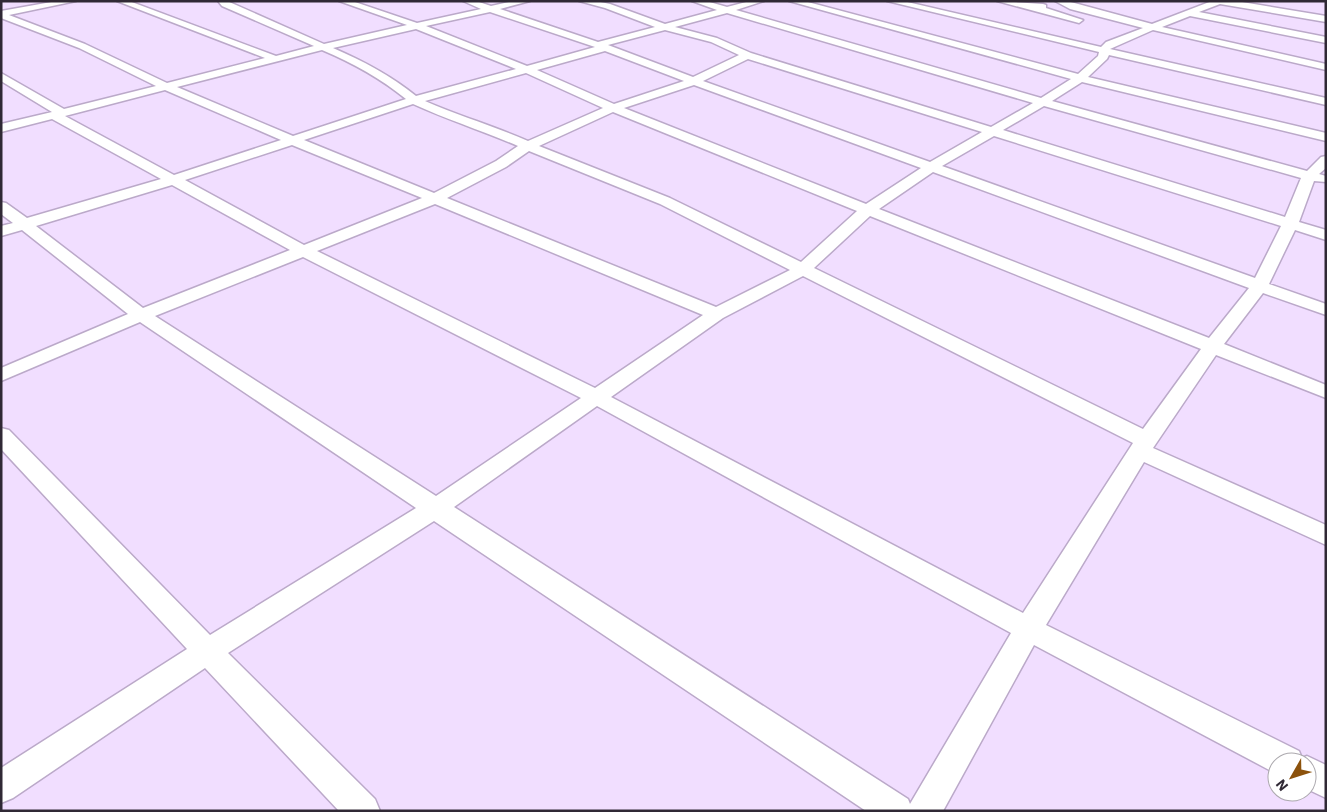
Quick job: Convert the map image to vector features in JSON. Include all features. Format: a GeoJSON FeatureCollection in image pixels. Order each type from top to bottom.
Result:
{"type":"FeatureCollection","features":[{"type":"Feature","properties":{"kind":"street"},"geometry":{"type":"LineString","coordinates":[[1,14],[72,1]]}},
{"type":"Feature","properties":{"kind":"street"},"geometry":{"type":"LineString","coordinates":[[121,1],[276,59]]}},
{"type":"Feature","properties":{"kind":"street"},"geometry":{"type":"LineString","coordinates":[[222,1],[224,4],[358,62],[393,83],[414,100],[456,119],[494,131],[665,201],[1142,446],[1326,536]]}},
{"type":"Feature","properties":{"kind":"street"},"geometry":{"type":"LineString","coordinates":[[343,1],[530,69],[614,108],[1326,392]]}},
{"type":"Feature","properties":{"kind":"street"},"geometry":{"type":"LineString","coordinates":[[467,1],[601,46],[1326,310]]}},
{"type":"Feature","properties":{"kind":"street"},"geometry":{"type":"LineString","coordinates":[[1,128],[323,47],[526,1]]}},
{"type":"Feature","properties":{"kind":"street"},"geometry":{"type":"LineString","coordinates":[[583,1],[607,6],[664,27],[714,40],[747,55],[992,133],[1326,235]]}},
{"type":"Feature","properties":{"kind":"street"},"geometry":{"type":"LineString","coordinates":[[696,1],[1043,102],[1320,172],[1290,224],[1259,287],[1212,347],[1142,446],[1028,629],[924,811]]}},
{"type":"Feature","properties":{"kind":"street"},"geometry":{"type":"LineString","coordinates":[[12,228],[172,180],[414,100],[530,69],[664,27],[760,1]]}},
{"type":"Feature","properties":{"kind":"street"},"geometry":{"type":"LineString","coordinates":[[793,1],[1080,78],[1326,137]]}},
{"type":"Feature","properties":{"kind":"street"},"geometry":{"type":"LineString","coordinates":[[892,1],[1104,52],[1326,102]]}},
{"type":"Feature","properties":{"kind":"street"},"geometry":{"type":"LineString","coordinates":[[1001,1],[1086,22]]}},
{"type":"Feature","properties":{"kind":"street"},"geometry":{"type":"LineString","coordinates":[[1059,1],[1136,30],[1326,67]]}},
{"type":"Feature","properties":{"kind":"street"},"geometry":{"type":"LineString","coordinates":[[1,787],[207,651],[434,509],[717,314],[802,270],[867,210],[931,167],[992,133],[1080,78],[1103,57],[1109,44],[1136,30],[1220,1],[1326,19]]}},
{"type":"Feature","properties":{"kind":"street"},"geometry":{"type":"LineString","coordinates":[[1031,7],[1074,7]]}},
{"type":"Feature","properties":{"kind":"street"},"geometry":{"type":"LineString","coordinates":[[1188,13],[1326,40]]}},
{"type":"Feature","properties":{"kind":"street"},"geometry":{"type":"LineString","coordinates":[[1,14],[82,46],[167,87],[292,140],[717,314]]}},
{"type":"Feature","properties":{"kind":"street"},"geometry":{"type":"LineString","coordinates":[[1,375],[141,315],[436,198],[500,164],[527,146],[614,108],[694,81],[747,55]]}},
{"type":"Feature","properties":{"kind":"street"},"geometry":{"type":"LineString","coordinates":[[1,76],[58,114],[172,180],[304,251],[596,397],[1028,629],[1268,752]]}},
{"type":"Feature","properties":{"kind":"street"},"geometry":{"type":"LineString","coordinates":[[1,206],[12,228],[434,509],[896,811]]}},
{"type":"Feature","properties":{"kind":"street"},"geometry":{"type":"LineString","coordinates":[[1,434],[362,811]]}}]}
